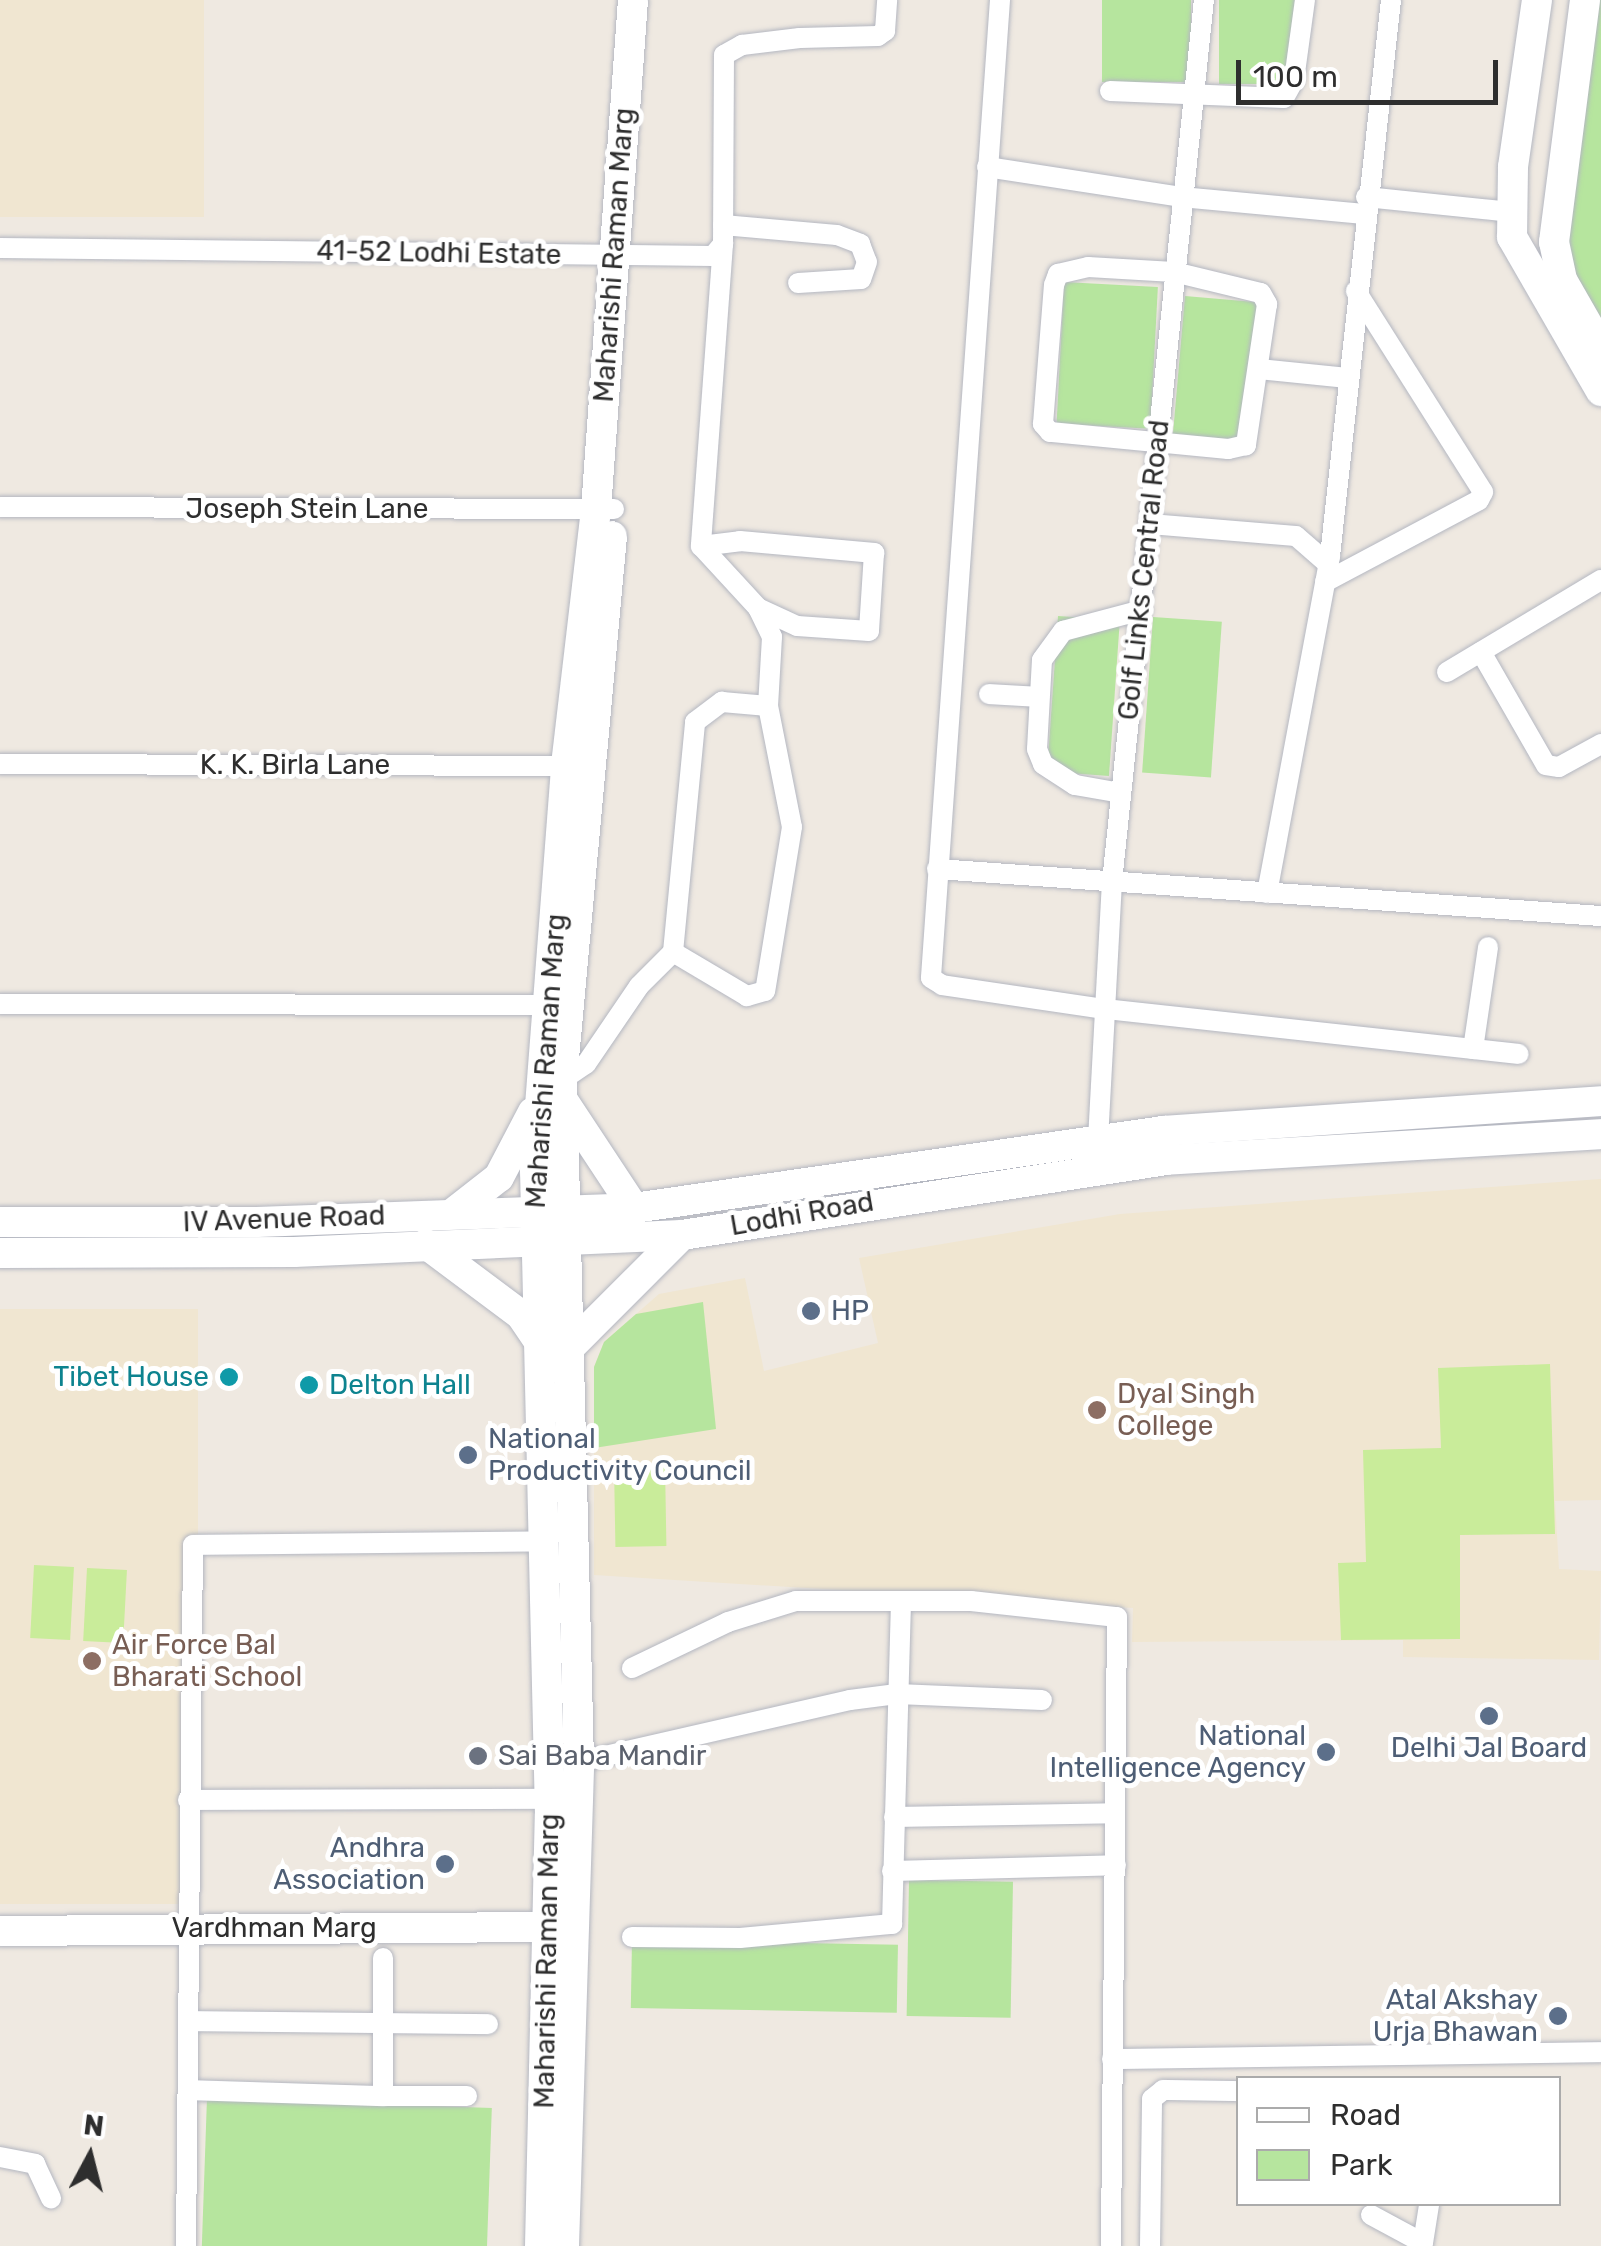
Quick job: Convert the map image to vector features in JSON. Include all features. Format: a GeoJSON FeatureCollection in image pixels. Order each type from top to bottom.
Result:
{"type":"FeatureCollection","features":[{"type":"Feature","properties":{"kind":"main road","name":"Maharishi Raman Marg"},"geometry":{"type":"LineString","coordinates":[[564,2246],[579,1762],[573,1344],[568,1224],[548,1005],[605,509],[624,255],[633,0]]}},
{"type":"Feature","properties":{"kind":"main road","name":"Maharishi Raman Marg"},"geometry":{"type":"LineString","coordinates":[[624,255],[654,0]]}},
{"type":"Feature","properties":{"kind":"main road"},"geometry":{"type":"LineString","coordinates":[[1537,0],[1511,212],[1521,258],[1601,392]]}},
{"type":"Feature","properties":{"kind":"main road"},"geometry":{"type":"LineString","coordinates":[[1585,0],[1554,242],[1562,280],[1601,348]]}},
{"type":"Feature","properties":{"kind":"main road","name":"Maharishi Raman Marg"},"geometry":{"type":"LineString","coordinates":[[540,2246],[550,1798],[537,1225],[555,1093],[578,766]]}},
{"type":"Feature","properties":{"kind":"main road"},"geometry":{"type":"LineString","coordinates":[[453,1213],[499,1177],[555,1093],[634,1208]]}},
{"type":"Feature","properties":{"kind":"main road","name":"Lodhi Road"},"geometry":{"type":"LineString","coordinates":[[568,1224],[634,1208],[1098,1140],[1415,1109],[1601,1100]]}},
{"type":"Feature","properties":{"kind":"main road","name":"Lodhi Road"},"geometry":{"type":"LineString","coordinates":[[0,1252],[426,1244],[537,1225],[568,1224],[682,1235],[1165,1160],[1601,1134]]}},
{"type":"Feature","properties":{"kind":"main road","name":"IV Avenue Road"},"geometry":{"type":"LineString","coordinates":[[0,1222],[258,1222],[453,1213],[537,1225]]}},
{"type":"Feature","properties":{"kind":"main road"},"geometry":{"type":"LineString","coordinates":[[573,1344],[682,1235]]}},
{"type":"Feature","properties":{"kind":"main road"},"geometry":{"type":"LineString","coordinates":[[426,1244],[521,1315],[542,1346]]}},
{"type":"Feature","properties":{"kind":"main road","name":"Vardhman Marg"},"geometry":{"type":"LineString","coordinates":[[0,1931],[549,1927]]}},
{"type":"Feature","properties":{"kind":"street"},"geometry":{"type":"LineString","coordinates":[[674,952],[747,996],[765,991],[792,827],[768,706],[772,637],[758,608],[701,546],[723,235],[724,55],[742,46],[800,38],[878,36],[886,31],[888,0]]}},
{"type":"Feature","properties":{"kind":"street"},"geometry":{"type":"LineString","coordinates":[[1000,0],[929,972],[937,983],[1105,1009],[1519,1054]]}},
{"type":"Feature","properties":{"kind":"street","name":"Golf Links Central Road"},"geometry":{"type":"LineString","coordinates":[[1098,1140],[1112,882],[1204,0]]}},
{"type":"Feature","properties":{"kind":"street"},"geometry":{"type":"LineString","coordinates":[[1110,91],[1192,98],[1284,98],[1294,80],[1305,0]]}},
{"type":"Feature","properties":{"kind":"street"},"geometry":{"type":"LineString","coordinates":[[1267,893],[1326,573],[1391,0]]}},
{"type":"Feature","properties":{"kind":"street"},"geometry":{"type":"LineString","coordinates":[[987,166],[1181,197],[1511,212]]}},
{"type":"Feature","properties":{"kind":"street","name":"41-52 Lodhi Estate"},"geometry":{"type":"LineString","coordinates":[[0,248],[704,258],[723,235]]}},
{"type":"Feature","properties":{"kind":"street"},"geometry":{"type":"LineString","coordinates":[[723,235],[837,235],[860,244],[867,262],[861,279],[798,283]]}},
{"type":"Feature","properties":{"kind":"street"},"geometry":{"type":"LineString","coordinates":[[1068,269],[1174,272],[1262,293],[1267,304],[1246,444],[1228,449],[1050,432],[1043,424],[1058,274],[1068,269]]}},
{"type":"Feature","properties":{"kind":"street"},"geometry":{"type":"LineString","coordinates":[[1326,573],[1483,492],[1356,291]]}},
{"type":"Feature","properties":{"kind":"street"},"geometry":{"type":"LineString","coordinates":[[1259,369],[1348,378]]}},
{"type":"Feature","properties":{"kind":"street","name":"Joseph Stein Lane"},"geometry":{"type":"LineString","coordinates":[[0,508],[605,509]]}},
{"type":"Feature","properties":{"kind":"street"},"geometry":{"type":"LineString","coordinates":[[1150,524],[1296,536],[1326,573]]}},
{"type":"Feature","properties":{"kind":"street"},"geometry":{"type":"LineString","coordinates":[[701,546],[740,541],[874,553],[869,632],[797,626],[758,608]]}},
{"type":"Feature","properties":{"kind":"street"},"geometry":{"type":"LineString","coordinates":[[1447,672],[1601,580]]}},
{"type":"Feature","properties":{"kind":"street"},"geometry":{"type":"LineString","coordinates":[[1121,793],[1075,785],[1042,764],[1042,660],[1063,631],[1142,610]]}},
{"type":"Feature","properties":{"kind":"street"},"geometry":{"type":"LineString","coordinates":[[1481,652],[1546,765],[1559,766],[1601,744]]}},
{"type":"Feature","properties":{"kind":"street"},"geometry":{"type":"LineString","coordinates":[[989,694],[1039,698]]}},
{"type":"Feature","properties":{"kind":"street"},"geometry":{"type":"LineString","coordinates":[[555,1093],[586,1064],[639,986],[674,952],[695,722],[722,702],[768,706]]}},
{"type":"Feature","properties":{"kind":"street","name":"K. K. Birla Lane"},"geometry":{"type":"LineString","coordinates":[[0,764],[578,766]]}},
{"type":"Feature","properties":{"kind":"street"},"geometry":{"type":"LineString","coordinates":[[937,869],[1601,916]]}},
{"type":"Feature","properties":{"kind":"street"},"geometry":{"type":"LineString","coordinates":[[1473,1048],[1488,947]]}},
{"type":"Feature","properties":{"kind":"street"},"geometry":{"type":"LineString","coordinates":[[0,1004],[548,1005]]}},
{"type":"Feature","properties":{"kind":"street"},"geometry":{"type":"LineString","coordinates":[[186,2246],[186,1928],[193,1545],[546,1541]]}},
{"type":"Feature","properties":{"kind":"street"},"geometry":{"type":"LineString","coordinates":[[632,1938],[740,1938],[889,1926],[901,1601]]}},
{"type":"Feature","properties":{"kind":"street"},"geometry":{"type":"LineString","coordinates":[[632,1668],[783,1603],[901,1601],[1114,1613],[1119,1624],[1110,2246]]}},
{"type":"Feature","properties":{"kind":"street"},"geometry":{"type":"LineString","coordinates":[[579,1762],[898,1694],[1042,1700]]}},
{"type":"Feature","properties":{"kind":"street"},"geometry":{"type":"LineString","coordinates":[[188,1800],[550,1798]]}},
{"type":"Feature","properties":{"kind":"street"},"geometry":{"type":"LineString","coordinates":[[894,1816],[1116,1814]]}},
{"type":"Feature","properties":{"kind":"street"},"geometry":{"type":"LineString","coordinates":[[892,1871],[1116,1865]]}},
{"type":"Feature","properties":{"kind":"street"},"geometry":{"type":"LineString","coordinates":[[383,2096],[384,1958]]}},
{"type":"Feature","properties":{"kind":"street"},"geometry":{"type":"LineString","coordinates":[[189,2022],[488,2024]]}},
{"type":"Feature","properties":{"kind":"street"},"geometry":{"type":"LineString","coordinates":[[1112,2060],[1601,2052]]}},
{"type":"Feature","properties":{"kind":"street"},"geometry":{"type":"LineString","coordinates":[[188,2090],[467,2096]]}},
{"type":"Feature","properties":{"kind":"street"},"geometry":{"type":"LineString","coordinates":[[1150,2246],[1152,2098],[1164,2090],[1236,2091]]}},
{"type":"Feature","properties":{"kind":"street"},"geometry":{"type":"LineString","coordinates":[[0,2157],[34,2164],[51,2199]]}},
{"type":"Feature","properties":{"kind":"street"},"geometry":{"type":"LineString","coordinates":[[1371,2215],[1423,2243],[1429,2206]]}},
{"type":"Feature","properties":{"kind":"shaded area"},"geometry":{"type":"Polygon","coordinates":[[[0,0],[204,0],[204,217],[0,217],[0,0]]]}},
{"type":"Feature","properties":{"kind":"shaded area","name":"Dyal Singh College"},"geometry":{"type":"Polygon","coordinates":[[[1601,1179],[1601,1500],[1555,1501],[1559,1569],[1601,1571],[1599,1660],[1403,1657],[1403,1640],[1132,1642],[1133,1608],[594,1575],[594,1367],[604,1342],[659,1294],[745,1278],[764,1371],[878,1343],[859,1258],[1120,1214],[1601,1179]]]}},
{"type":"Feature","properties":{"kind":"shaded area","name":"Air Force Bal Bharati School"},"geometry":{"type":"Polygon","coordinates":[[[0,1309],[198,1309],[198,1904],[0,1904],[0,1309]]]}},
{"type":"Feature","properties":{"kind":"green space"},"geometry":{"type":"Polygon","coordinates":[[[1102,0],[1191,0],[1191,82],[1102,82],[1102,0]]]}},
{"type":"Feature","properties":{"kind":"green space"},"geometry":{"type":"Polygon","coordinates":[[[1219,0],[1301,0],[1301,84],[1219,84],[1219,0]]]}},
{"type":"Feature","properties":{"kind":"green space"},"geometry":{"type":"Polygon","coordinates":[[[1594,0],[1601,0],[1601,329],[1567,255],[1594,0]]]}},
{"type":"Feature","properties":{"kind":"green space"},"geometry":{"type":"Polygon","coordinates":[[[1064,282],[1158,287],[1150,429],[1057,424],[1064,282]]]}},
{"type":"Feature","properties":{"kind":"green space"},"geometry":{"type":"Polygon","coordinates":[[[1185,296],[1258,302],[1245,445],[1173,438],[1185,296]]]}},
{"type":"Feature","properties":{"kind":"green space"},"geometry":{"type":"Polygon","coordinates":[[[1058,616],[1120,620],[1109,776],[1047,772],[1058,616]]]}},
{"type":"Feature","properties":{"kind":"green space"},"geometry":{"type":"Polygon","coordinates":[[[1153,617],[1222,622],[1211,777],[1142,773],[1153,617]]]}},
{"type":"Feature","properties":{"kind":"green space"},"geometry":{"type":"Polygon","coordinates":[[[703,1302],[716,1429],[594,1448],[594,1367],[604,1342],[636,1314],[703,1302]]]}},
{"type":"Feature","properties":{"kind":"green space"},"geometry":{"type":"Polygon","coordinates":[[[1550,1364],[1555,1534],[1460,1535],[1460,1639],[1341,1640],[1338,1563],[1366,1562],[1363,1450],[1441,1448],[1438,1368],[1550,1364]]]}},
{"type":"Feature","properties":{"kind":"green space"},"geometry":{"type":"Polygon","coordinates":[[[665,1465],[666,1546],[615,1547],[614,1466],[665,1465]]]}},
{"type":"Feature","properties":{"kind":"green space"},"geometry":{"type":"Polygon","coordinates":[[[34,1565],[74,1567],[70,1640],[30,1638],[34,1565]]]}},
{"type":"Feature","properties":{"kind":"green space"},"geometry":{"type":"Polygon","coordinates":[[[87,1568],[127,1570],[123,1643],[83,1641],[87,1568]]]}},
{"type":"Feature","properties":{"kind":"green space"},"geometry":{"type":"Polygon","coordinates":[[[909,1880],[1013,1882],[1011,2018],[907,2016],[909,1880]]]}},
{"type":"Feature","properties":{"kind":"green space"},"geometry":{"type":"Polygon","coordinates":[[[632,1940],[898,1945],[897,2013],[631,2008],[632,1940]]]}},
{"type":"Feature","properties":{"kind":"green space"},"geometry":{"type":"Polygon","coordinates":[[[207,2098],[492,2108],[487,2246],[202,2246],[207,2098]]]}},
{"type":"Feature","properties":{"kind":"place","name":"HP"},"geometry":{"type":"Point","coordinates":[811,1311]}},
{"type":"Feature","properties":{"kind":"place","name":"Tibet House"},"geometry":{"type":"Point","coordinates":[229,1377]}},
{"type":"Feature","properties":{"kind":"place","name":"Delton Hall"},"geometry":{"type":"Point","coordinates":[309,1385]}},
{"type":"Feature","properties":{"kind":"place","name":"Dyal Singh College"},"geometry":{"type":"Point","coordinates":[1097,1410]}},
{"type":"Feature","properties":{"kind":"place","name":"National Productivity Council"},"geometry":{"type":"Point","coordinates":[468,1455]}},
{"type":"Feature","properties":{"kind":"place","name":"Air Force Bal Bharati School"},"geometry":{"type":"Point","coordinates":[92,1661]}},
{"type":"Feature","properties":{"kind":"place","name":"Delhi Jal Board"},"geometry":{"type":"Point","coordinates":[1489,1716]}},
{"type":"Feature","properties":{"kind":"place","name":"National Intelligence Agency"},"geometry":{"type":"Point","coordinates":[1326,1752]}},
{"type":"Feature","properties":{"kind":"place","name":"Sai Baba Mandir"},"geometry":{"type":"Point","coordinates":[478,1756]}},
{"type":"Feature","properties":{"kind":"place","name":"Andhra Association"},"geometry":{"type":"Point","coordinates":[445,1864]}},
{"type":"Feature","properties":{"kind":"place","name":"Atal Akshay Urja Bhawan"},"geometry":{"type":"Point","coordinates":[1558,2016]}}]}
